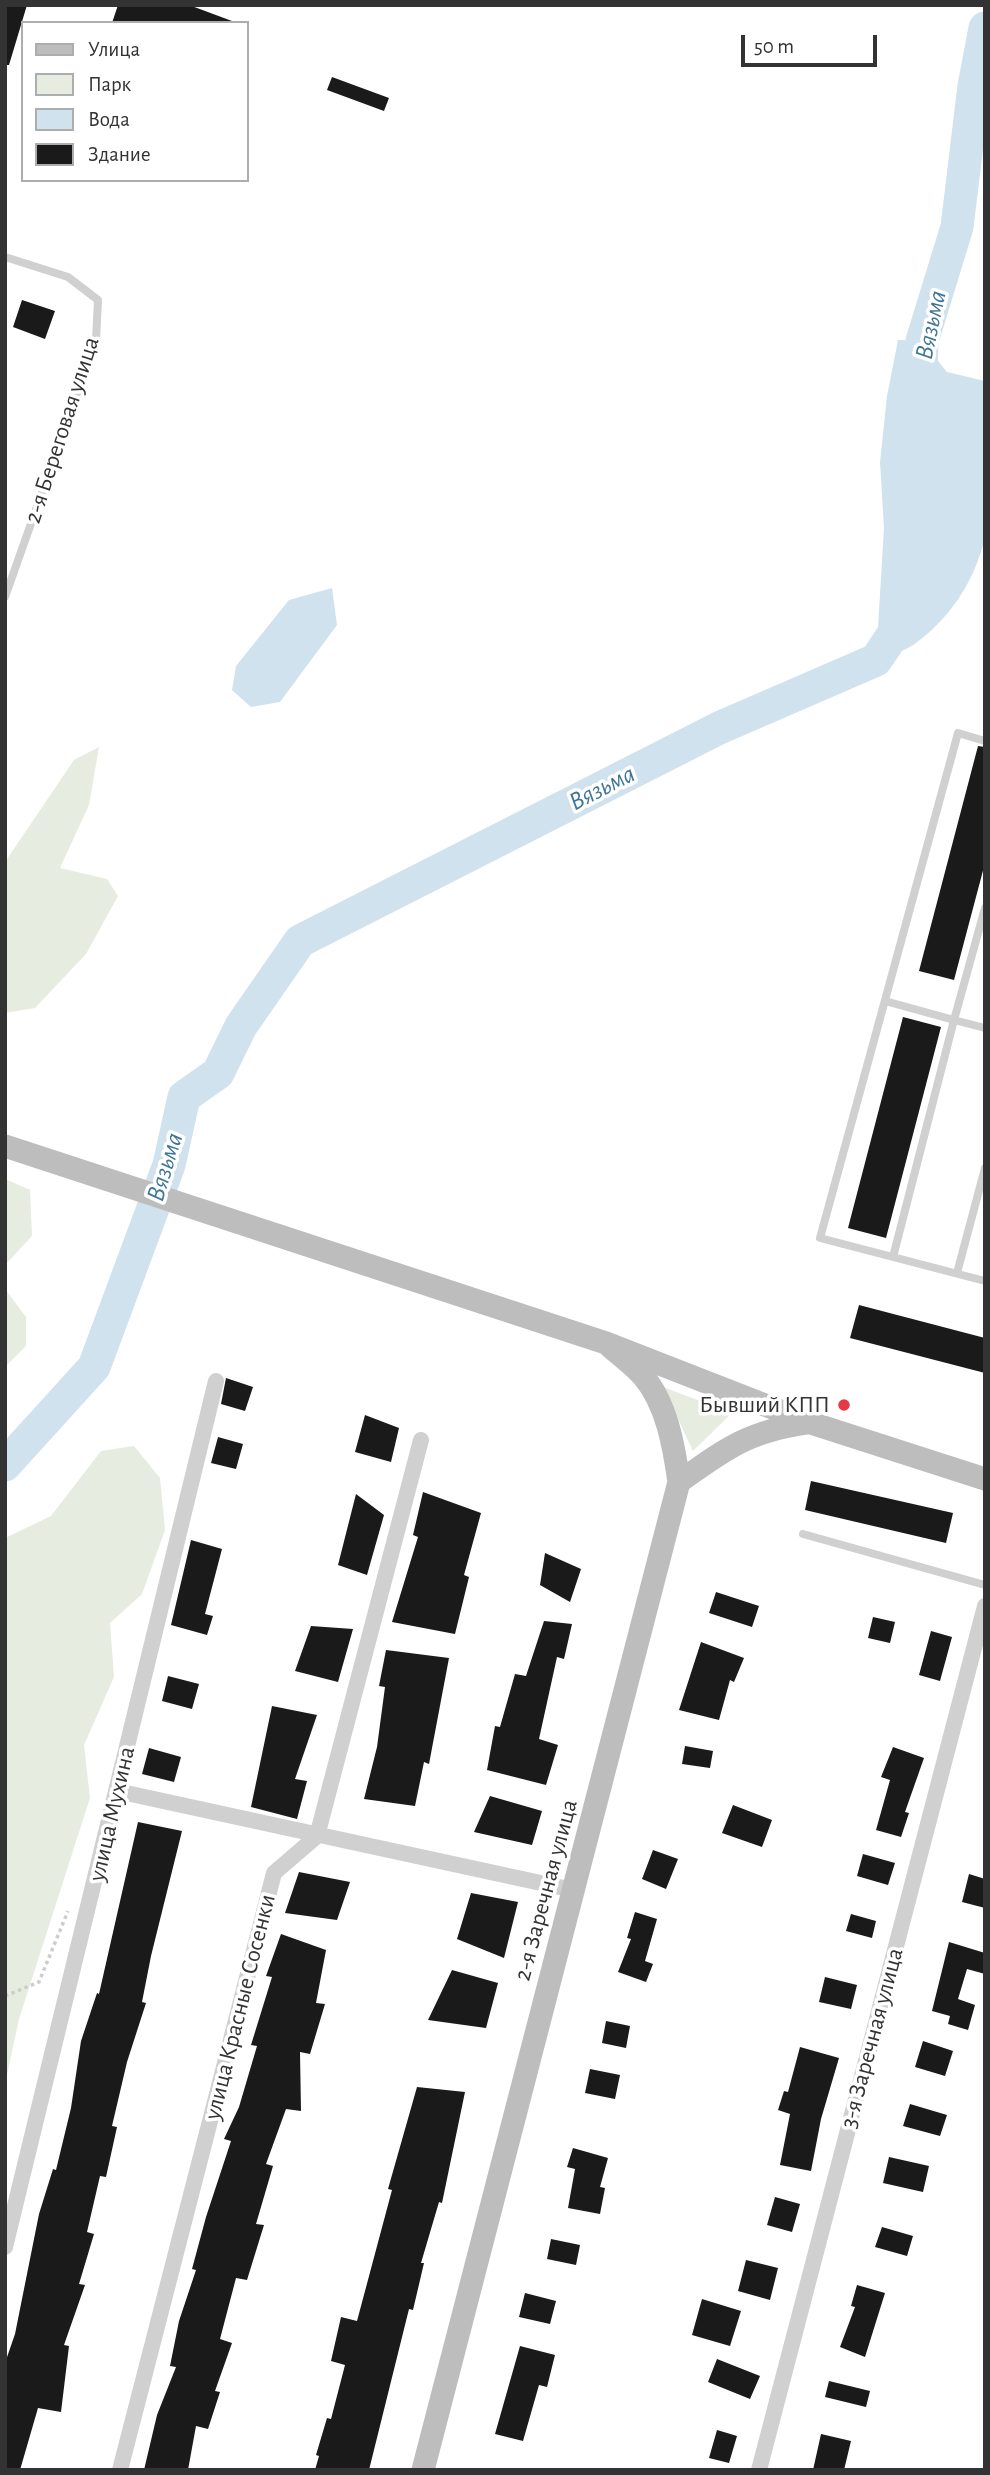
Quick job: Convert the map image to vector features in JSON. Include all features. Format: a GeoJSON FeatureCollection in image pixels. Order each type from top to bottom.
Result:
{"type":"FeatureCollection","features":[{"type":"Feature","properties":{"kind":"main road"},"geometry":{"type":"LineString","coordinates":[[5,1146],[606,1343],[811,1423],[985,1479]]}},
{"type":"Feature","properties":{"kind":"main road","name":"2-я Заречная улица"},"geometry":{"type":"LineString","coordinates":[[423,2470],[679,1482],[674,1444],[655,1398],[643,1376],[606,1343]]}},
{"type":"Feature","properties":{"kind":"main road"},"geometry":{"type":"LineString","coordinates":[[679,1482],[738,1442],[767,1429],[811,1423]]}},
{"type":"Feature","properties":{"kind":"street","name":"улица Мухина"},"geometry":{"type":"LineString","coordinates":[[5,2247],[216,1381]]}},
{"type":"Feature","properties":{"kind":"street"},"geometry":{"type":"LineString","coordinates":[[317,1836],[421,1440]]}},
{"type":"Feature","properties":{"kind":"street","name":"3-я Заречная улица"},"geometry":{"type":"LineString","coordinates":[[759,2470],[985,1606]]}},
{"type":"Feature","properties":{"kind":"street"},"geometry":{"type":"LineString","coordinates":[[117,1791],[573,1890]]}},
{"type":"Feature","properties":{"kind":"street","name":"улица Красные Сосенки"},"geometry":{"type":"LineString","coordinates":[[120,2470],[274,1873],[317,1836]]}},
{"type":"Feature","properties":{"kind":"lane","name":"2-я Береговая улица"},"geometry":{"type":"LineString","coordinates":[[5,257],[68,277],[98,300],[96,340],[5,597]]}},
{"type":"Feature","properties":{"kind":"lane"},"geometry":{"type":"LineString","coordinates":[[985,741],[958,733],[820,1238],[985,1280]]}},
{"type":"Feature","properties":{"kind":"lane"},"geometry":{"type":"LineString","coordinates":[[893,1257],[985,908]]}},
{"type":"Feature","properties":{"kind":"lane"},"geometry":{"type":"LineString","coordinates":[[885,1001],[985,1028]]}},
{"type":"Feature","properties":{"kind":"lane"},"geometry":{"type":"LineString","coordinates":[[957,1273],[985,1168]]}},
{"type":"Feature","properties":{"kind":"lane"},"geometry":{"type":"LineString","coordinates":[[803,1534],[985,1586]]}},
{"type":"Feature","properties":{"kind":"path"},"geometry":{"type":"LineString","coordinates":[[5,1996],[39,1982],[70,1906]]}},
{"type":"Feature","properties":{"kind":"green space"},"geometry":{"type":"Polygon","coordinates":[[[99,747],[89,805],[60,868],[107,879],[118,896],[86,954],[35,1008],[5,1013],[5,862],[74,760],[99,747]]]}},
{"type":"Feature","properties":{"kind":"green space"},"geometry":{"type":"Polygon","coordinates":[[[5,1179],[30,1190],[32,1236],[5,1265],[5,1179]]]}},
{"type":"Feature","properties":{"kind":"green space"},"geometry":{"type":"Polygon","coordinates":[[[5,1289],[26,1317],[26,1346],[5,1367],[5,1289]]]}},
{"type":"Feature","properties":{"kind":"green space"},"geometry":{"type":"Polygon","coordinates":[[[663,1387],[732,1413],[693,1451],[663,1387]]]}},
{"type":"Feature","properties":{"kind":"green space"},"geometry":{"type":"Polygon","coordinates":[[[134,1446],[160,1478],[165,1530],[142,1594],[110,1623],[114,1677],[84,1745],[90,1798],[19,2019],[5,2084],[5,1538],[51,1516],[101,1451],[134,1446]]]}},
{"type":"Feature","properties":{"kind":"water"},"geometry":{"type":"Polygon","coordinates":[[[898,340],[922,341],[947,372],[985,381],[985,536],[968,583],[938,624],[913,645],[876,660],[884,528],[880,462],[887,396],[898,340]]]}},
{"type":"Feature","properties":{"kind":"water"},"geometry":{"type":"Polygon","coordinates":[[[332,588],[337,625],[280,702],[251,707],[232,690],[236,666],[289,600],[332,588]]]}},
{"type":"Feature","properties":{"kind":"building"},"geometry":{"type":"Polygon","coordinates":[[[5,5],[27,5],[9,65],[5,65],[5,5]]]}},
{"type":"Feature","properties":{"kind":"building"},"geometry":{"type":"Polygon","coordinates":[[[118,5],[189,5],[232,21],[113,21],[118,5]]]}},
{"type":"Feature","properties":{"kind":"building"},"geometry":{"type":"Polygon","coordinates":[[[332,77],[389,98],[384,111],[327,90],[332,77]]]}},
{"type":"Feature","properties":{"kind":"building"},"geometry":{"type":"Polygon","coordinates":[[[22,300],[55,311],[45,339],[13,327],[22,300]]]}},
{"type":"Feature","properties":{"kind":"building"},"geometry":{"type":"Polygon","coordinates":[[[978,746],[985,747],[985,863],[954,980],[919,971],[978,746]]]}},
{"type":"Feature","properties":{"kind":"building"},"geometry":{"type":"Polygon","coordinates":[[[903,1017],[941,1027],[886,1238],[848,1228],[903,1017]]]}},
{"type":"Feature","properties":{"kind":"building"},"geometry":{"type":"Polygon","coordinates":[[[859,1305],[985,1338],[985,1373],[850,1338],[859,1305]]]}},
{"type":"Feature","properties":{"kind":"building"},"geometry":{"type":"Polygon","coordinates":[[[226,1378],[253,1387],[245,1411],[221,1404],[226,1378]]]}},
{"type":"Feature","properties":{"kind":"building"},"geometry":{"type":"Polygon","coordinates":[[[365,1415],[399,1428],[391,1462],[355,1452],[365,1415]]]}},
{"type":"Feature","properties":{"kind":"building"},"geometry":{"type":"Polygon","coordinates":[[[218,1437],[243,1444],[236,1469],[211,1463],[218,1437]]]}},
{"type":"Feature","properties":{"kind":"building"},"geometry":{"type":"Polygon","coordinates":[[[811,1481],[953,1513],[946,1543],[805,1510],[811,1481]]]}},
{"type":"Feature","properties":{"kind":"building"},"geometry":{"type":"Polygon","coordinates":[[[423,1492],[481,1513],[464,1575],[469,1577],[455,1634],[392,1622],[418,1537],[413,1535],[423,1492]]]}},
{"type":"Feature","properties":{"kind":"building"},"geometry":{"type":"Polygon","coordinates":[[[356,1494],[384,1515],[367,1575],[338,1565],[356,1494]]]}},
{"type":"Feature","properties":{"kind":"building"},"geometry":{"type":"Polygon","coordinates":[[[191,1540],[222,1549],[205,1614],[213,1616],[207,1635],[171,1625],[191,1540]]]}},
{"type":"Feature","properties":{"kind":"building"},"geometry":{"type":"Polygon","coordinates":[[[545,1553],[581,1569],[570,1602],[540,1585],[545,1553]]]}},
{"type":"Feature","properties":{"kind":"building"},"geometry":{"type":"Polygon","coordinates":[[[716,1592],[759,1606],[752,1627],[709,1613],[716,1592]]]}},
{"type":"Feature","properties":{"kind":"building"},"geometry":{"type":"Polygon","coordinates":[[[873,1617],[895,1622],[890,1643],[868,1638],[873,1617]]]}},
{"type":"Feature","properties":{"kind":"building"},"geometry":{"type":"Polygon","coordinates":[[[544,1621],[572,1624],[564,1659],[557,1657],[539,1739],[558,1745],[546,1785],[487,1770],[495,1726],[500,1727],[515,1674],[526,1676],[544,1621]]]}},
{"type":"Feature","properties":{"kind":"building"},"geometry":{"type":"Polygon","coordinates":[[[311,1626],[353,1629],[338,1682],[295,1671],[311,1626]]]}},
{"type":"Feature","properties":{"kind":"building"},"geometry":{"type":"Polygon","coordinates":[[[931,1631],[952,1637],[940,1681],[919,1675],[931,1631]]]}},
{"type":"Feature","properties":{"kind":"building"},"geometry":{"type":"Polygon","coordinates":[[[701,1642],[744,1658],[734,1682],[730,1680],[719,1720],[679,1710],[701,1642]]]}},
{"type":"Feature","properties":{"kind":"building"},"geometry":{"type":"Polygon","coordinates":[[[386,1650],[449,1658],[429,1764],[424,1762],[415,1806],[364,1799],[377,1747],[385,1687],[379,1686],[386,1650]]]}},
{"type":"Feature","properties":{"kind":"building"},"geometry":{"type":"Polygon","coordinates":[[[168,1676],[199,1684],[192,1709],[162,1701],[168,1676]]]}},
{"type":"Feature","properties":{"kind":"building"},"geometry":{"type":"Polygon","coordinates":[[[272,1706],[317,1715],[295,1779],[307,1781],[297,1819],[251,1807],[272,1706]]]}},
{"type":"Feature","properties":{"kind":"building"},"geometry":{"type":"Polygon","coordinates":[[[685,1746],[713,1751],[710,1768],[682,1764],[685,1746]]]}},
{"type":"Feature","properties":{"kind":"building"},"geometry":{"type":"Polygon","coordinates":[[[893,1747],[924,1758],[905,1812],[909,1813],[901,1837],[876,1830],[890,1780],[881,1777],[893,1747]]]}},
{"type":"Feature","properties":{"kind":"building"},"geometry":{"type":"Polygon","coordinates":[[[149,1748],[181,1757],[174,1782],[142,1774],[149,1748]]]}},
{"type":"Feature","properties":{"kind":"building"},"geometry":{"type":"Polygon","coordinates":[[[490,1796],[542,1811],[532,1845],[474,1832],[490,1796]]]}},
{"type":"Feature","properties":{"kind":"building"},"geometry":{"type":"Polygon","coordinates":[[[733,1805],[772,1820],[762,1847],[722,1833],[733,1805]]]}},
{"type":"Feature","properties":{"kind":"building"},"geometry":{"type":"Polygon","coordinates":[[[138,1822],[182,1831],[151,1956],[142,2002],[146,2003],[127,2062],[112,2126],[117,2127],[106,2177],[100,2176],[87,2232],[94,2234],[79,2284],[85,2285],[64,2345],[69,2346],[61,2412],[38,2408],[20,2470],[5,2470],[5,2363],[15,2334],[39,2214],[53,2169],[56,2170],[71,2108],[81,2041],[97,1993],[99,1994],[138,1822]]]}},
{"type":"Feature","properties":{"kind":"building"},"geometry":{"type":"Polygon","coordinates":[[[653,1850],[678,1859],[666,1889],[642,1879],[653,1850]]]}},
{"type":"Feature","properties":{"kind":"building"},"geometry":{"type":"Polygon","coordinates":[[[863,1854],[895,1863],[888,1885],[857,1876],[863,1854]]]}},
{"type":"Feature","properties":{"kind":"building"},"geometry":{"type":"Polygon","coordinates":[[[299,1872],[350,1882],[337,1920],[285,1913],[299,1872]]]}},
{"type":"Feature","properties":{"kind":"building"},"geometry":{"type":"Polygon","coordinates":[[[969,1874],[985,1879],[985,1908],[962,1902],[969,1874]]]}},
{"type":"Feature","properties":{"kind":"building"},"geometry":{"type":"Polygon","coordinates":[[[471,1893],[518,1902],[504,1958],[457,1939],[471,1893]]]}},
{"type":"Feature","properties":{"kind":"building"},"geometry":{"type":"Polygon","coordinates":[[[635,1912],[657,1919],[645,1961],[653,1964],[646,1982],[618,1972],[631,1939],[627,1938],[635,1912]]]}},
{"type":"Feature","properties":{"kind":"building"},"geometry":{"type":"Polygon","coordinates":[[[851,1914],[876,1921],[872,1938],[846,1931],[851,1914]]]}},
{"type":"Feature","properties":{"kind":"building"},"geometry":{"type":"Polygon","coordinates":[[[281,1934],[326,1950],[316,2003],[325,2004],[310,2054],[300,2052],[301,2111],[286,2109],[266,2164],[273,2166],[256,2224],[264,2225],[247,2280],[236,2278],[220,2339],[232,2343],[215,2391],[220,2392],[208,2429],[196,2426],[188,2470],[144,2470],[157,2415],[176,2367],[170,2366],[179,2321],[196,2270],[192,2269],[206,2217],[231,2141],[224,2139],[239,2107],[257,2046],[251,2045],[272,1977],[266,1976],[281,1934]]]}},
{"type":"Feature","properties":{"kind":"building"},"geometry":{"type":"Polygon","coordinates":[[[949,1942],[985,1953],[985,1974],[967,1969],[958,1999],[975,2005],[968,2030],[948,2024],[950,2016],[932,2011],[949,1942]]]}},
{"type":"Feature","properties":{"kind":"building"},"geometry":{"type":"Polygon","coordinates":[[[452,1970],[498,1983],[486,2028],[428,2020],[452,1970]]]}},
{"type":"Feature","properties":{"kind":"building"},"geometry":{"type":"Polygon","coordinates":[[[825,1977],[857,1985],[851,2009],[819,2002],[825,1977]]]}},
{"type":"Feature","properties":{"kind":"building"},"geometry":{"type":"Polygon","coordinates":[[[606,2021],[630,2026],[626,2048],[602,2043],[606,2021]]]}},
{"type":"Feature","properties":{"kind":"building"},"geometry":{"type":"Polygon","coordinates":[[[923,2041],[953,2051],[945,2076],[915,2067],[923,2041]]]}},
{"type":"Feature","properties":{"kind":"building"},"geometry":{"type":"Polygon","coordinates":[[[800,2047],[839,2058],[821,2119],[811,2171],[780,2165],[790,2114],[778,2110],[784,2091],[788,2092],[800,2047]]]}},
{"type":"Feature","properties":{"kind":"building"},"geometry":{"type":"Polygon","coordinates":[[[590,2069],[620,2075],[615,2099],[585,2093],[590,2069]]]}},
{"type":"Feature","properties":{"kind":"building"},"geometry":{"type":"Polygon","coordinates":[[[417,2087],[465,2092],[442,2203],[439,2202],[421,2263],[424,2263],[413,2310],[409,2309],[369,2470],[315,2470],[319,2456],[316,2455],[327,2418],[331,2419],[345,2365],[331,2361],[341,2317],[357,2321],[392,2190],[388,2189],[417,2087]]]}},
{"type":"Feature","properties":{"kind":"building"},"geometry":{"type":"Polygon","coordinates":[[[910,2104],[947,2115],[940,2136],[903,2126],[910,2104]]]}},
{"type":"Feature","properties":{"kind":"building"},"geometry":{"type":"Polygon","coordinates":[[[573,2148],[608,2158],[600,2187],[605,2188],[600,2214],[568,2208],[575,2169],[567,2167],[573,2148]]]}},
{"type":"Feature","properties":{"kind":"building"},"geometry":{"type":"Polygon","coordinates":[[[889,2157],[929,2166],[923,2192],[883,2183],[889,2157]]]}},
{"type":"Feature","properties":{"kind":"building"},"geometry":{"type":"Polygon","coordinates":[[[775,2197],[800,2204],[792,2232],[767,2225],[775,2197]]]}},
{"type":"Feature","properties":{"kind":"building"},"geometry":{"type":"Polygon","coordinates":[[[882,2227],[913,2236],[907,2256],[875,2247],[882,2227]]]}},
{"type":"Feature","properties":{"kind":"building"},"geometry":{"type":"Polygon","coordinates":[[[551,2239],[580,2245],[576,2265],[547,2259],[551,2239]]]}},
{"type":"Feature","properties":{"kind":"building"},"geometry":{"type":"Polygon","coordinates":[[[746,2260],[778,2268],[770,2300],[738,2291],[746,2260]]]}},
{"type":"Feature","properties":{"kind":"building"},"geometry":{"type":"Polygon","coordinates":[[[857,2285],[885,2293],[865,2357],[840,2347],[855,2307],[851,2306],[857,2285]]]}},
{"type":"Feature","properties":{"kind":"building"},"geometry":{"type":"Polygon","coordinates":[[[525,2293],[556,2301],[550,2324],[519,2317],[525,2293]]]}},
{"type":"Feature","properties":{"kind":"building"},"geometry":{"type":"Polygon","coordinates":[[[702,2299],[741,2311],[730,2346],[692,2335],[702,2299]]]}},
{"type":"Feature","properties":{"kind":"building"},"geometry":{"type":"Polygon","coordinates":[[[520,2346],[555,2355],[547,2387],[539,2385],[523,2441],[495,2434],[520,2346]]]}},
{"type":"Feature","properties":{"kind":"building"},"geometry":{"type":"Polygon","coordinates":[[[717,2359],[760,2376],[750,2399],[708,2382],[717,2359]]]}},
{"type":"Feature","properties":{"kind":"building"},"geometry":{"type":"Polygon","coordinates":[[[829,2381],[870,2391],[866,2407],[825,2397],[829,2381]]]}},
{"type":"Feature","properties":{"kind":"building"},"geometry":{"type":"Polygon","coordinates":[[[717,2430],[737,2436],[729,2463],[709,2458],[717,2430]]]}},
{"type":"Feature","properties":{"kind":"building"},"geometry":{"type":"Polygon","coordinates":[[[821,2434],[851,2441],[844,2470],[813,2470],[821,2434]]]}},
{"type":"Feature","properties":{"kind":"waterway","name":"Вязьма"},"geometry":{"type":"LineString","coordinates":[[921,385],[922,341],[957,227],[974,86],[985,28]]}},
{"type":"Feature","properties":{"kind":"waterway","name":"Вязьма"},"geometry":{"type":"LineString","coordinates":[[5,1465],[94,1367],[169,1165],[184,1097],[218,1073],[241,1026],[300,941],[719,728],[876,660],[900,624]]}},
{"type":"Feature","properties":{"kind":"place","name":"Бывший КПП"},"geometry":{"type":"Point","coordinates":[844,1405]}}]}
